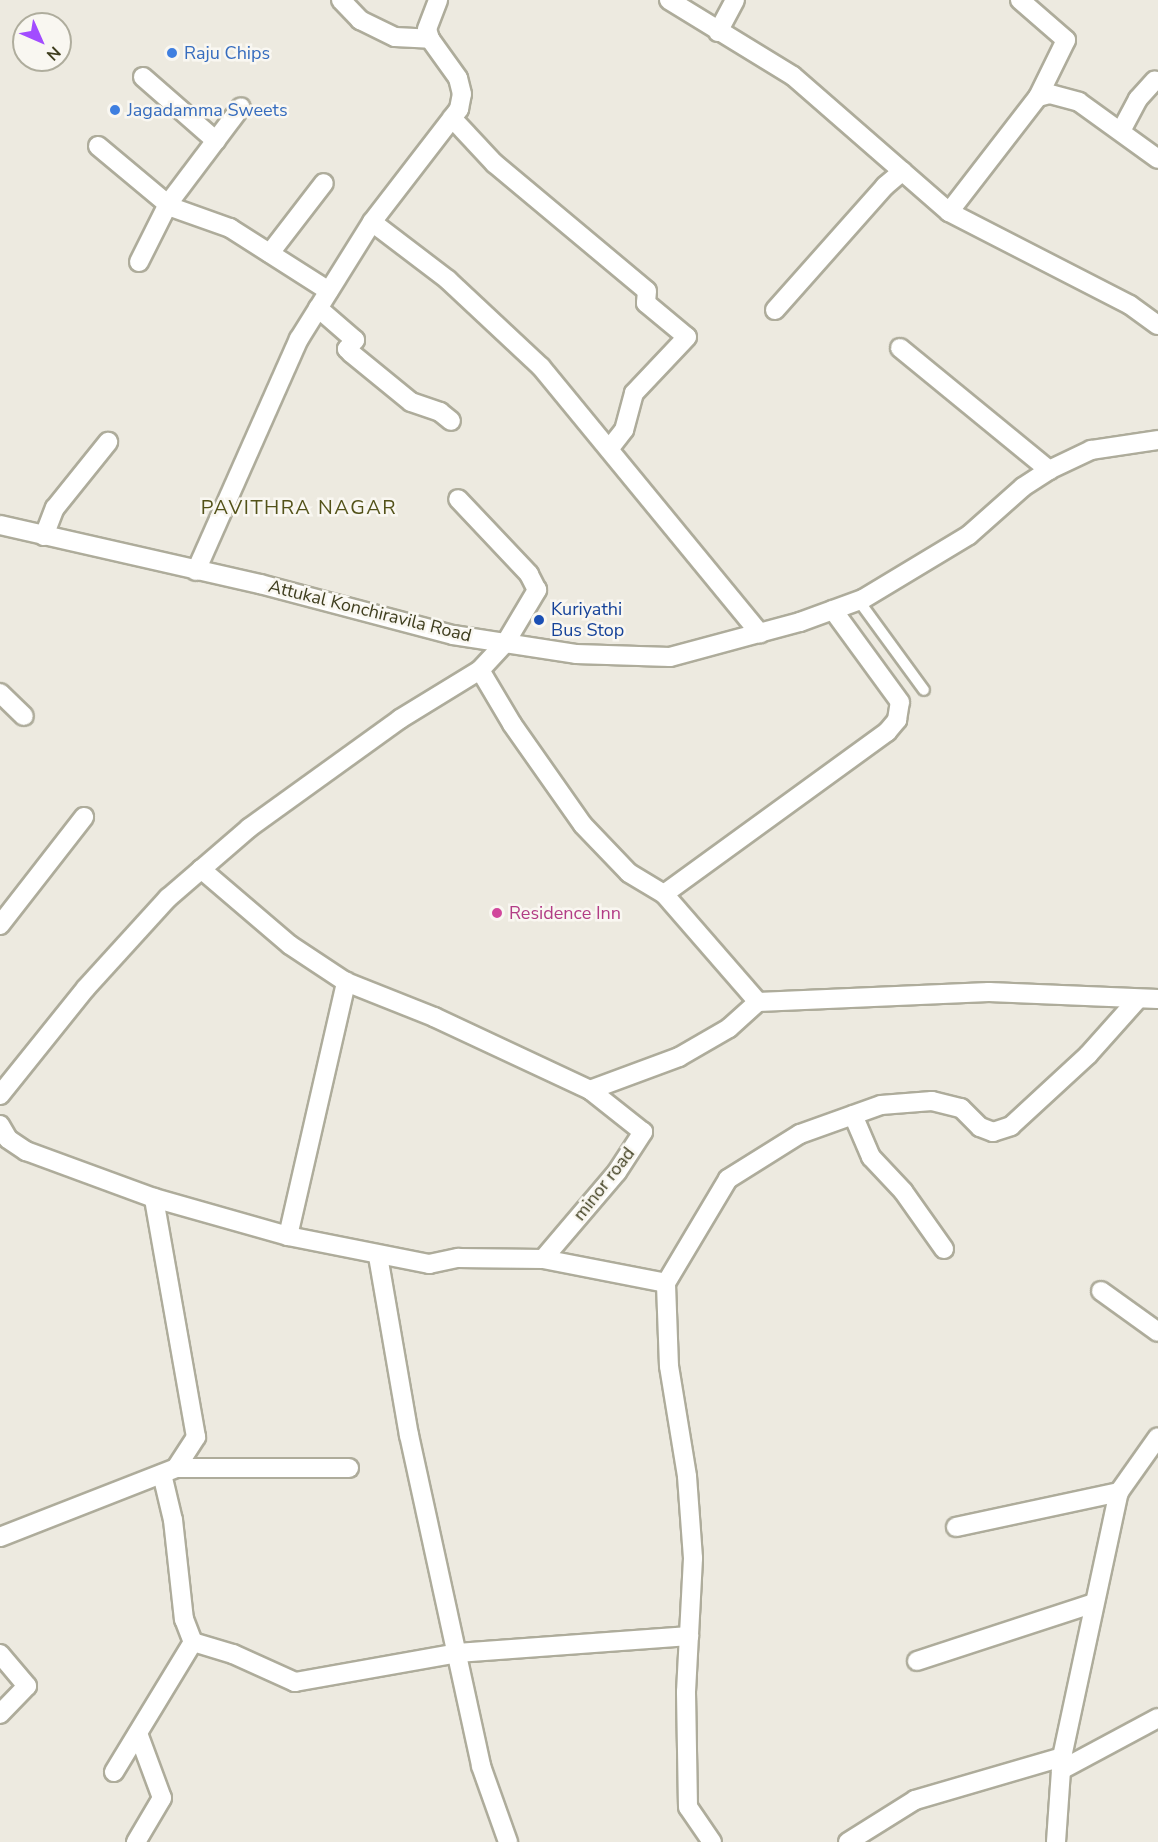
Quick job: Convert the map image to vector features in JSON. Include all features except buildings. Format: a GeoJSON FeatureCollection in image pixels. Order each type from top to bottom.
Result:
{"type":"FeatureCollection","features":[{"type":"Feature","properties":{"kind":"street"},"geometry":{"type":"LineString","coordinates":[[341,0],[360,20],[395,37],[430,39]]}},
{"type":"Feature","properties":{"kind":"street"},"geometry":{"type":"LineString","coordinates":[[196,571],[299,339],[372,222],[459,109],[462,94],[458,78],[430,39],[427,28],[438,0]]}},
{"type":"Feature","properties":{"kind":"street"},"geometry":{"type":"LineString","coordinates":[[669,0],[793,76],[949,212],[1130,305],[1158,325]]}},
{"type":"Feature","properties":{"kind":"street"},"geometry":{"type":"LineString","coordinates":[[718,32],[735,0]]}},
{"type":"Feature","properties":{"kind":"street"},"geometry":{"type":"LineString","coordinates":[[949,212],[1038,97],[1066,40],[1020,0]]}},
{"type":"Feature","properties":{"kind":"street"},"geometry":{"type":"LineString","coordinates":[[143,76],[216,141]]}},
{"type":"Feature","properties":{"kind":"street"},"geometry":{"type":"LineString","coordinates":[[1121,131],[1138,99],[1155,80]]}},
{"type":"Feature","properties":{"kind":"street"},"geometry":{"type":"LineString","coordinates":[[1038,97],[1062,95],[1121,131],[1158,159]]}},
{"type":"Feature","properties":{"kind":"street"},"geometry":{"type":"LineString","coordinates":[[139,262],[168,204],[241,107]]}},
{"type":"Feature","properties":{"kind":"street"},"geometry":{"type":"LineString","coordinates":[[452,118],[494,163],[647,291],[646,303],[687,337],[634,393],[624,430],[609,449]]}},
{"type":"Feature","properties":{"kind":"street"},"geometry":{"type":"LineString","coordinates":[[99,146],[168,204],[230,228],[329,291]]}},
{"type":"Feature","properties":{"kind":"street"},"geometry":{"type":"LineString","coordinates":[[775,310],[885,186],[903,171]]}},
{"type":"Feature","properties":{"kind":"street"},"geometry":{"type":"LineString","coordinates":[[270,253],[324,183]]}},
{"type":"Feature","properties":{"kind":"street"},"geometry":{"type":"LineString","coordinates":[[372,222],[448,280],[541,368],[760,634]]}},
{"type":"Feature","properties":{"kind":"street"},"geometry":{"type":"LineString","coordinates":[[318,308],[355,340],[347,349],[351,353],[411,402],[440,412],[451,421]]}},
{"type":"Feature","properties":{"kind":"street"},"geometry":{"type":"LineString","coordinates":[[900,348],[1049,470]]}},
{"type":"Feature","properties":{"kind":"street","name":"Attukal Konchiravila Road"},"geometry":{"type":"LineString","coordinates":[[0,525],[453,635],[576,654],[670,657],[760,634],[858,601],[960,541],[1049,470],[1091,450],[1158,440]]}},
{"type":"Feature","properties":{"kind":"street"},"geometry":{"type":"LineString","coordinates":[[44,536],[55,508],[108,442]]}},
{"type":"Feature","properties":{"kind":"street"},"geometry":{"type":"LineString","coordinates":[[0,1095],[87,988],[168,898],[249,828],[400,718],[480,670],[506,642],[537,590],[529,574],[458,499]]}},
{"type":"Feature","properties":{"kind":"street"},"geometry":{"type":"LineString","coordinates":[[664,894],[887,732],[897,720],[900,702],[834,610]]}},
{"type":"Feature","properties":{"kind":"street"},"geometry":{"type":"LineString","coordinates":[[480,670],[512,724],[583,825],[629,873],[664,894],[758,1002]]}},
{"type":"Feature","properties":{"kind":"street"},"geometry":{"type":"LineString","coordinates":[[0,693],[24,717]]}},
{"type":"Feature","properties":{"kind":"street"},"geometry":{"type":"LineString","coordinates":[[0,925],[84,817]]}},
{"type":"Feature","properties":{"kind":"street"},"geometry":{"type":"LineString","coordinates":[[201,869],[290,945],[346,982],[434,1017],[590,1090],[679,1057],[729,1028],[758,1002],[989,992],[1158,999]]}},
{"type":"Feature","properties":{"kind":"street"},"geometry":{"type":"LineString","coordinates":[[288,1236],[346,982]]}},
{"type":"Feature","properties":{"kind":"street"},"geometry":{"type":"LineString","coordinates":[[712,1842],[688,1808],[689,1636],[693,1558],[687,1476],[669,1366],[666,1283],[728,1179],[800,1134],[881,1105],[932,1101],[961,1108],[980,1126],[993,1132],[1011,1126],[1088,1055],[1138,999]]}},
{"type":"Feature","properties":{"kind":"street","name":"minor road"},"geometry":{"type":"LineString","coordinates":[[543,1259],[617,1172],[643,1132],[590,1090]]}},
{"type":"Feature","properties":{"kind":"street"},"geometry":{"type":"LineString","coordinates":[[854,1115],[871,1157],[903,1191],[944,1248]]}},
{"type":"Feature","properties":{"kind":"street"},"geometry":{"type":"LineString","coordinates":[[0,1125],[8,1139],[26,1151],[154,1198],[288,1236],[378,1256],[429,1264],[458,1258],[543,1259],[666,1283]]}},
{"type":"Feature","properties":{"kind":"street"},"geometry":{"type":"LineString","coordinates":[[154,1198],[196,1437],[169,1471],[172,1520],[184,1618],[193,1642]]}},
{"type":"Feature","properties":{"kind":"street"},"geometry":{"type":"LineString","coordinates":[[378,1256],[409,1435],[481,1766],[508,1842]]}},
{"type":"Feature","properties":{"kind":"street"},"geometry":{"type":"LineString","coordinates":[[1101,1291],[1158,1332]]}},
{"type":"Feature","properties":{"kind":"street"},"geometry":{"type":"LineString","coordinates":[[1056,1842],[1062,1763],[1119,1492],[1158,1437]]}},
{"type":"Feature","properties":{"kind":"street"},"geometry":{"type":"LineString","coordinates":[[0,1537],[169,1471],[349,1468]]}},
{"type":"Feature","properties":{"kind":"street"},"geometry":{"type":"LineString","coordinates":[[956,1527],[1119,1492]]}},
{"type":"Feature","properties":{"kind":"street"},"geometry":{"type":"LineString","coordinates":[[916,1661],[1095,1604]]}},
{"type":"Feature","properties":{"kind":"street"},"geometry":{"type":"LineString","coordinates":[[193,1642],[233,1654],[295,1682],[457,1653],[689,1636]]}},
{"type":"Feature","properties":{"kind":"street"},"geometry":{"type":"LineString","coordinates":[[114,1772],[193,1642]]}},
{"type":"Feature","properties":{"kind":"street"},"geometry":{"type":"LineString","coordinates":[[0,1654],[27,1686],[0,1714]]}},
{"type":"Feature","properties":{"kind":"street"},"geometry":{"type":"LineString","coordinates":[[848,1842],[915,1800],[1062,1763],[1158,1718]]}},
{"type":"Feature","properties":{"kind":"street"},"geometry":{"type":"LineString","coordinates":[[136,1842],[162,1798],[138,1732]]}},
{"type":"Feature","properties":{"kind":"lane"},"geometry":{"type":"LineString","coordinates":[[858,601],[924,690]]}},
{"type":"Feature","properties":{"kind":"place","name":"Raju Chips"},"geometry":{"type":"Point","coordinates":[172,53]}},
{"type":"Feature","properties":{"kind":"place","name":"Jagadamma Sweets"},"geometry":{"type":"Point","coordinates":[115,110]}},
{"type":"Feature","properties":{"kind":"place","name":"Kuriyathi Bus Stop"},"geometry":{"type":"Point","coordinates":[539,620]}},
{"type":"Feature","properties":{"kind":"place","name":"Residence Inn"},"geometry":{"type":"Point","coordinates":[497,913]}},
{"type":"Feature","properties":{"kind":"district","name":"PAVITHRA NAGAR"},"geometry":{"type":"Point","coordinates":[299,507]}}]}
